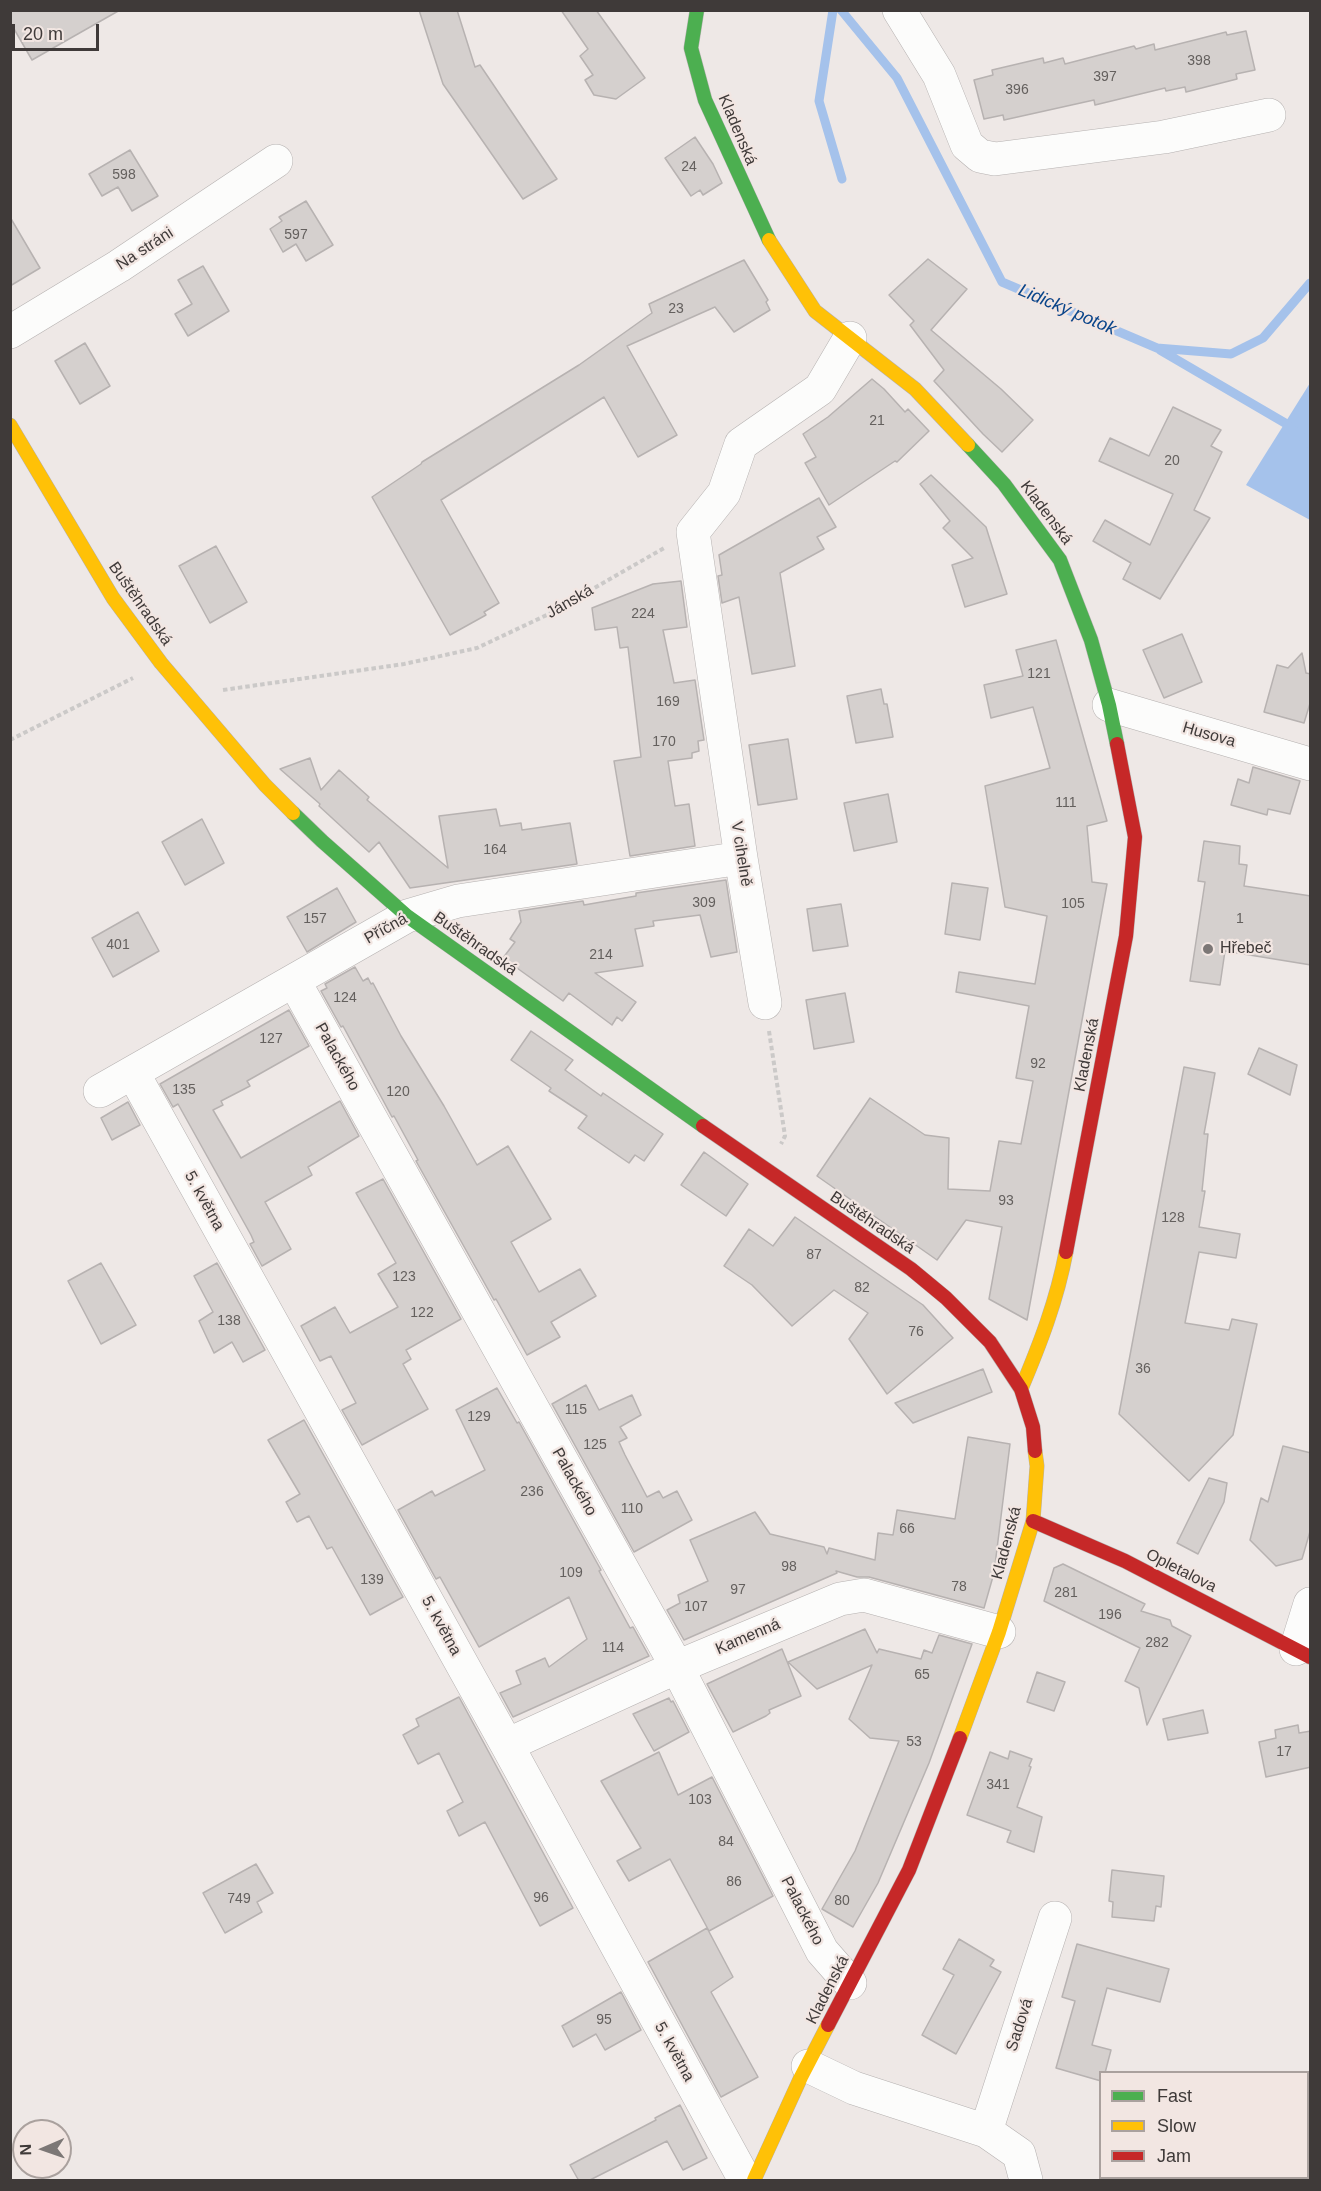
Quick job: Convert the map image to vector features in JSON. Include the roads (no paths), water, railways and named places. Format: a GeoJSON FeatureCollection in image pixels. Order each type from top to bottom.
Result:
{"type":"FeatureCollection","features":[{"type":"Feature","properties":{"kind":"street","name":"Kladenská"},"geometry":{"type":"LineString","coordinates":[[697,10],[691,48],[705,100],[766,236],[815,311],[915,389],[1004,484],[1060,560],[1091,640],[1108,705],[1135,837],[1126,936],[1059,1287],[1040,1344],[1021,1389],[1033,1427],[1037,1466],[1033,1521],[999,1632],[909,1870],[808,2066],[754,2181]]}},
{"type":"Feature","properties":{"kind":"street"},"geometry":{"type":"LineString","coordinates":[[899,10],[939,75],[967,145],[980,156],[994,159],[1164,137],[1269,115]]}},
{"type":"Feature","properties":{"kind":"street","name":"Na stráni"},"geometry":{"type":"LineString","coordinates":[[10,332],[119,266],[276,161]]}},
{"type":"Feature","properties":{"kind":"street","name":"V cihelně"},"geometry":{"type":"LineString","coordinates":[[765,1004],[693,532],[724,493],[741,444],[820,389],[850,338]]}},
{"type":"Feature","properties":{"kind":"street","name":"Buštěhradská"},"geometry":{"type":"LineString","coordinates":[[10,425],[112,598],[187,695],[265,785],[322,841],[407,916],[769,1173],[911,1269],[946,1298],[990,1342],[1021,1389]]}},
{"type":"Feature","properties":{"kind":"street","name":"Husova"},"geometry":{"type":"LineString","coordinates":[[1108,705],[1311,764]]}},
{"type":"Feature","properties":{"kind":"street","name":"Příčná"},"geometry":{"type":"LineString","coordinates":[[100,1091],[407,916],[458,901],[741,858]]}},
{"type":"Feature","properties":{"kind":"street","name":"Palackého"},"geometry":{"type":"LineString","coordinates":[[294,981],[677,1667],[822,1951],[850,1983]]}},
{"type":"Feature","properties":{"kind":"street","name":"5. května"},"geometry":{"type":"LineString","coordinates":[[133,1073],[507,1744],[745,2181]]}},
{"type":"Feature","properties":{"kind":"street","name":"Opletalova"},"geometry":{"type":"LineString","coordinates":[[1033,1521],[1125,1561],[1303,1653]]}},
{"type":"Feature","properties":{"kind":"street","name":"Kamenná"},"geometry":{"type":"LineString","coordinates":[[507,1744],[677,1667],[840,1599],[864,1595],[999,1632]]}},
{"type":"Feature","properties":{"kind":"street"},"geometry":{"type":"LineString","coordinates":[[1303,1653],[1311,1604]]}},
{"type":"Feature","properties":{"kind":"street","name":"Sadová"},"geometry":{"type":"LineString","coordinates":[[986,2131],[1054,1918]]}},
{"type":"Feature","properties":{"kind":"street"},"geometry":{"type":"LineString","coordinates":[[808,2066],[854,2088],[986,2131],[1019,2154],[1026,2181]]}},
{"type":"Feature","properties":{"kind":"water"},"geometry":{"type":"Polygon","coordinates":[[[1310,383],[1310,520],[1246,485],[1310,383]]]}},
{"type":"Feature","properties":{"kind":"waterway"},"geometry":{"type":"LineString","coordinates":[[833,10],[819,101],[842,179]]}},
{"type":"Feature","properties":{"kind":"waterway","name":"Lidický potok"},"geometry":{"type":"LineString","coordinates":[[841,10],[897,78],[1002,282],[1157,348],[1231,354],[1263,338],[1310,283]]}},
{"type":"Feature","properties":{"kind":"waterway"},"geometry":{"type":"LineString","coordinates":[[1160,350],[1285,423],[1310,444]]}},
{"type":"Feature","properties":{"kind":"place","name":"Hřebeč"},"geometry":{"type":"Point","coordinates":[1208,949]}}]}
